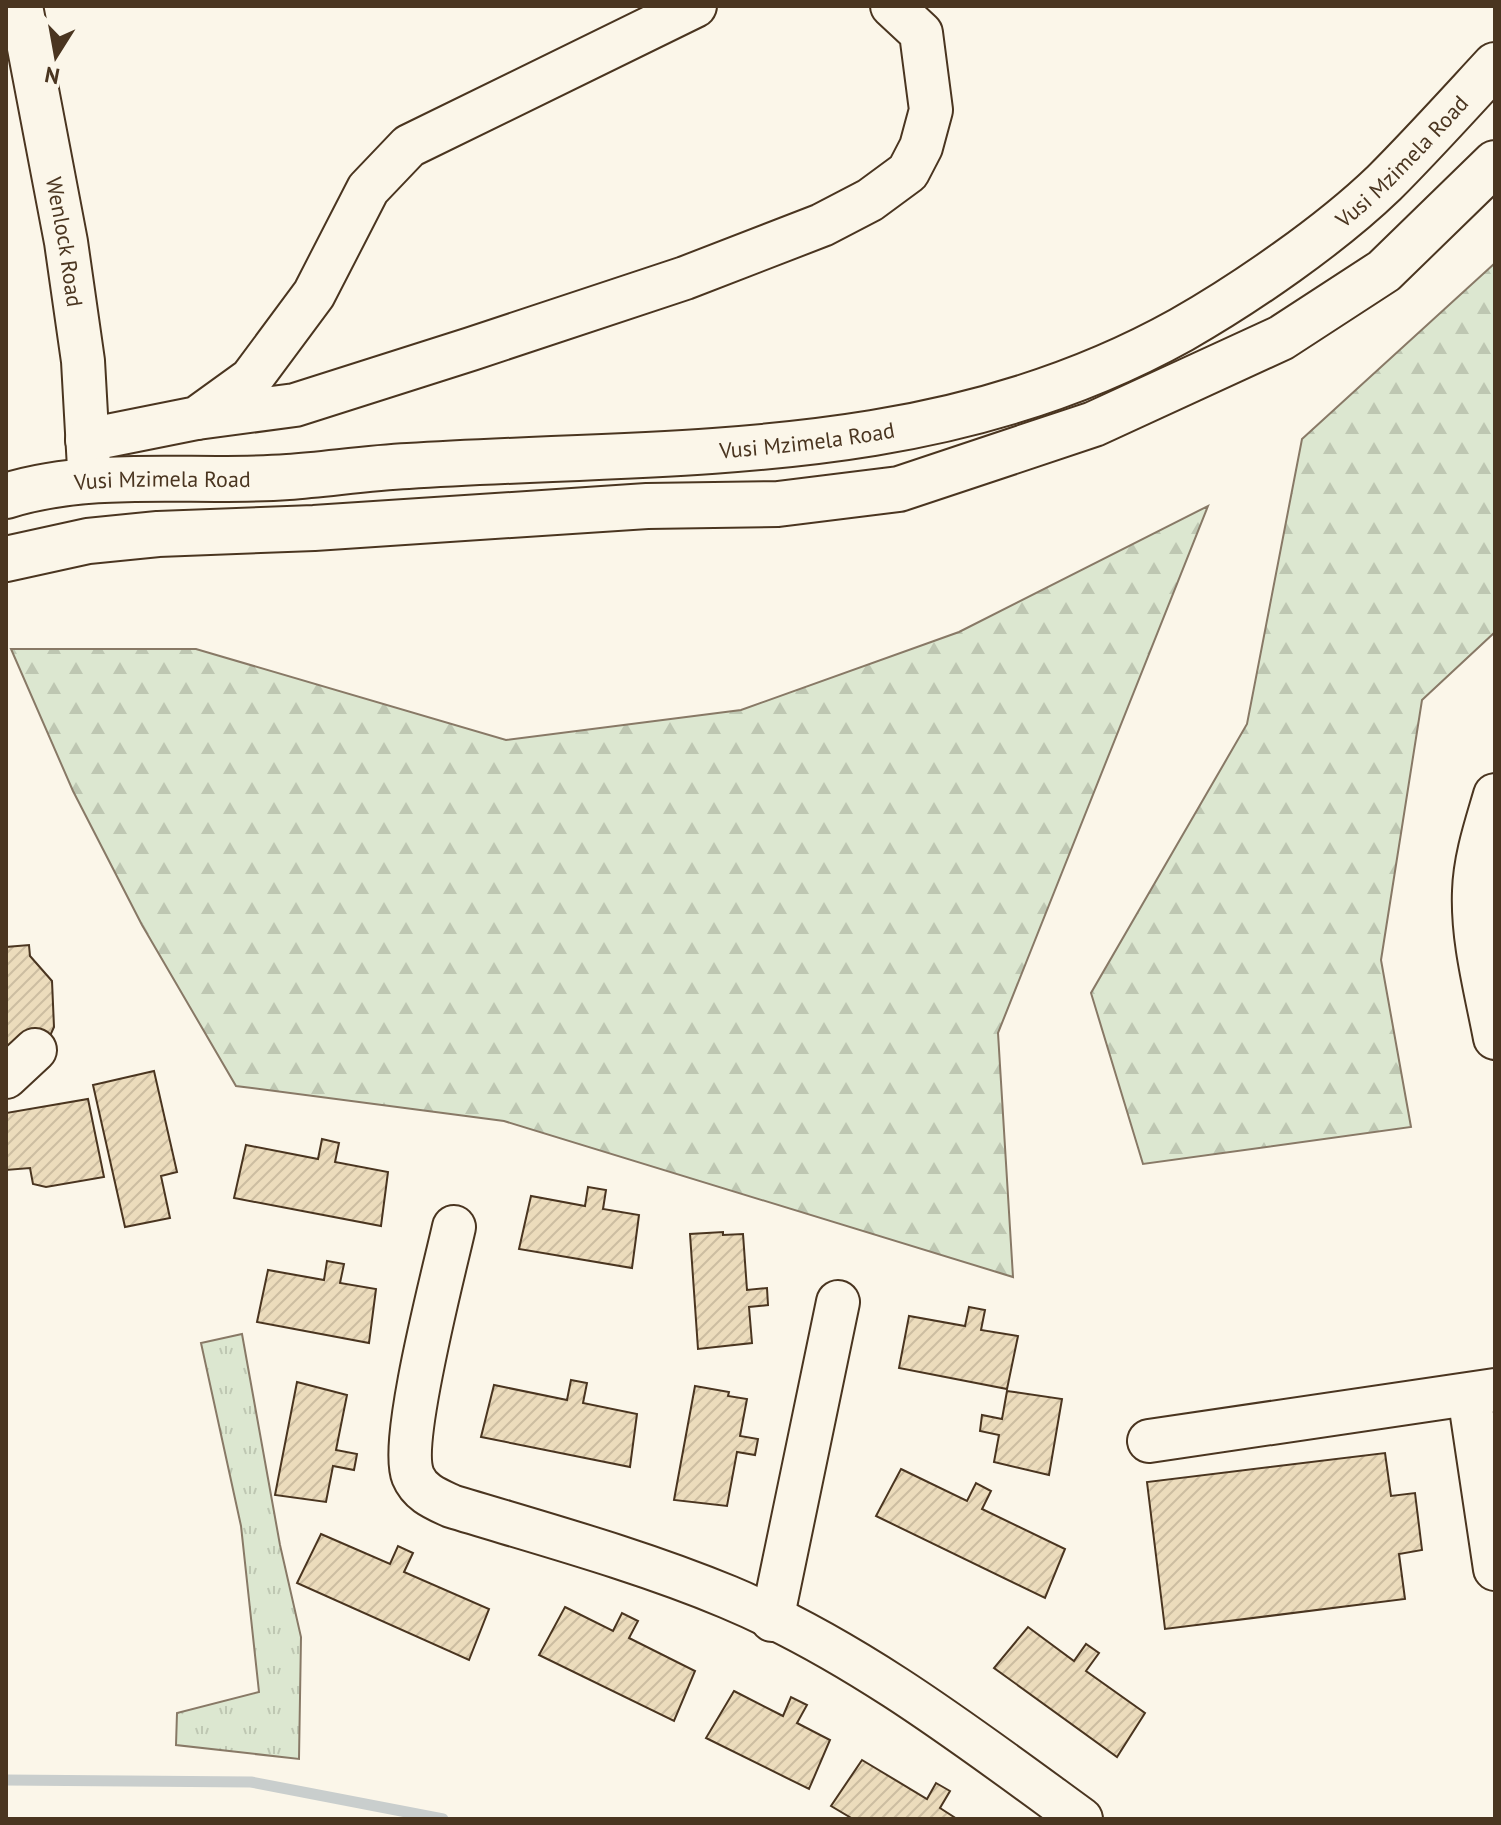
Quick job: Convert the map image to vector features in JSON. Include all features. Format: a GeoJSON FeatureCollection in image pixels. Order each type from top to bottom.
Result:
{"type":"FeatureCollection","features":[{"type":"Feature","properties":{"kind":"main road","name":"Vusi Mzimela Road"},"geometry":{"type":"LineString","coordinates":[[6,496],[87,461],[285,477],[406,466],[750,451],[897,430],[1023,400],[1112,364],[1183,329],[1295,255],[1381,185],[1495,65]]}},
{"type":"Feature","properties":{"kind":"main road"},"geometry":{"type":"LineString","coordinates":[[6,559],[88,541],[158,534],[314,528],[647,506],[778,504],[899,489],[1094,424],[1281,338],[1384,271],[1495,163]]}},
{"type":"Feature","properties":{"kind":"street","name":"Wenlock Road"},"geometry":{"type":"LineString","coordinates":[[21,6],[83,361],[87,461]]}},
{"type":"Feature","properties":{"kind":"street"},"geometry":{"type":"LineString","coordinates":[[197,418],[251,379],[314,294],[368,189],[409,146],[695,6]]}},
{"type":"Feature","properties":{"kind":"street"},"geometry":{"type":"LineString","coordinates":[[87,461],[197,418],[295,405],[685,278],[822,225],[870,200],[908,172],[921,147],[931,110],[921,33],[892,6]]}},
{"type":"Feature","properties":{"kind":"street"},"geometry":{"type":"LineString","coordinates":[[1495,795],[1480,845],[1474,889],[1474,928],[1495,1038]]}},
{"type":"Feature","properties":{"kind":"street"},"geometry":{"type":"LineString","coordinates":[[454,1227],[415,1411],[413,1475],[425,1493],[451,1506],[728,1597],[843,1656],[973,1740],[1081,1819]]}},
{"type":"Feature","properties":{"kind":"street"},"geometry":{"type":"LineString","coordinates":[[772,1620],[838,1302]]}},
{"type":"Feature","properties":{"kind":"street"},"geometry":{"type":"LineString","coordinates":[[1149,1441],[1482,1392],[1495,1569]]}},
{"type":"Feature","properties":{"kind":"green space"},"geometry":{"type":"Polygon","coordinates":[[[1495,263],[1495,632],[1422,700],[1381,960],[1411,1127],[1143,1164],[1091,993],[1247,724],[1302,439],[1495,263]]]}},
{"type":"Feature","properties":{"kind":"green space"},"geometry":{"type":"Polygon","coordinates":[[[1208,506],[998,1033],[1013,1277],[504,1121],[236,1086],[142,925],[73,791],[11,649],[196,649],[506,740],[741,710],[959,632],[1208,506]]]}},
{"type":"Feature","properties":{"kind":"green space"},"geometry":{"type":"Polygon","coordinates":[[[242,1334],[280,1545],[301,1637],[299,1759],[176,1745],[177,1713],[259,1692],[241,1526],[201,1343],[242,1334]]]}},
{"type":"Feature","properties":{"kind":"building"},"geometry":{"type":"Polygon","coordinates":[[[29,945],[30,956],[52,981],[54,1027],[39,1060],[6,1063],[6,947],[29,945]]]}},
{"type":"Feature","properties":{"kind":"building"},"geometry":{"type":"Polygon","coordinates":[[[154,1071],[177,1172],[161,1176],[170,1218],[125,1227],[93,1085],[154,1071]]]}},
{"type":"Feature","properties":{"kind":"building"},"geometry":{"type":"Polygon","coordinates":[[[88,1099],[104,1177],[46,1187],[33,1184],[30,1168],[6,1170],[6,1113],[88,1099]]]}},
{"type":"Feature","properties":{"kind":"building"},"geometry":{"type":"Polygon","coordinates":[[[322,1139],[339,1143],[335,1162],[388,1172],[381,1226],[234,1198],[246,1145],[318,1159],[322,1139]]]}},
{"type":"Feature","properties":{"kind":"building"},"geometry":{"type":"Polygon","coordinates":[[[588,1187],[606,1190],[603,1209],[639,1215],[632,1268],[519,1249],[531,1196],[585,1206],[588,1187]]]}},
{"type":"Feature","properties":{"kind":"building"},"geometry":{"type":"Polygon","coordinates":[[[723,1232],[723,1235],[743,1234],[747,1290],[767,1288],[768,1305],[749,1307],[752,1343],[698,1349],[690,1234],[723,1232]]]}},
{"type":"Feature","properties":{"kind":"building"},"geometry":{"type":"Polygon","coordinates":[[[327,1261],[344,1264],[340,1283],[376,1289],[369,1343],[257,1322],[268,1270],[324,1280],[327,1261]]]}},
{"type":"Feature","properties":{"kind":"building"},"geometry":{"type":"Polygon","coordinates":[[[969,1307],[985,1310],[981,1330],[1018,1336],[1007,1389],[899,1368],[909,1316],[965,1326],[969,1307]]]}},
{"type":"Feature","properties":{"kind":"building"},"geometry":{"type":"Polygon","coordinates":[[[571,1380],[587,1383],[583,1403],[637,1414],[630,1467],[481,1437],[494,1385],[567,1400],[571,1380]]]}},
{"type":"Feature","properties":{"kind":"building"},"geometry":{"type":"Polygon","coordinates":[[[297,1382],[347,1395],[336,1450],[357,1454],[354,1470],[333,1466],[326,1502],[275,1495],[297,1382]]]}},
{"type":"Feature","properties":{"kind":"building"},"geometry":{"type":"Polygon","coordinates":[[[695,1386],[729,1392],[728,1396],[747,1399],[740,1436],[758,1439],[755,1455],[737,1452],[727,1506],[674,1500],[695,1386]]]}},
{"type":"Feature","properties":{"kind":"building"},"geometry":{"type":"Polygon","coordinates":[[[1007,1391],[1062,1399],[1049,1475],[994,1462],[999,1435],[980,1431],[982,1415],[1002,1419],[1007,1391]]]}},
{"type":"Feature","properties":{"kind":"building"},"geometry":{"type":"Polygon","coordinates":[[[1385,1453],[1391,1496],[1415,1493],[1422,1550],[1399,1554],[1405,1599],[1165,1629],[1147,1482],[1385,1453]]]}},
{"type":"Feature","properties":{"kind":"building"},"geometry":{"type":"Polygon","coordinates":[[[901,1469],[967,1501],[976,1483],[991,1491],[982,1509],[1065,1549],[1045,1598],[876,1516],[901,1469]]]}},
{"type":"Feature","properties":{"kind":"building"},"geometry":{"type":"Polygon","coordinates":[[[321,1534],[390,1564],[398,1546],[413,1553],[404,1572],[489,1609],[469,1660],[297,1583],[321,1534]]]}},
{"type":"Feature","properties":{"kind":"building"},"geometry":{"type":"Polygon","coordinates":[[[565,1607],[613,1631],[622,1613],[638,1621],[629,1638],[695,1671],[674,1721],[539,1655],[565,1607]]]}},
{"type":"Feature","properties":{"kind":"building"},"geometry":{"type":"Polygon","coordinates":[[[1028,1627],[1074,1661],[1086,1644],[1099,1653],[1086,1671],[1145,1713],[1117,1757],[994,1668],[1028,1627]]]}},
{"type":"Feature","properties":{"kind":"building"},"geometry":{"type":"Polygon","coordinates":[[[734,1691],[783,1716],[791,1697],[807,1705],[797,1723],[830,1740],[809,1789],[706,1738],[734,1691]]]}},
{"type":"Feature","properties":{"kind":"building"},"geometry":{"type":"Polygon","coordinates":[[[862,1760],[927,1799],[936,1783],[950,1791],[940,1808],[957,1819],[853,1819],[831,1806],[862,1760]]]}},
{"type":"Feature","properties":{"kind":"waterway"},"geometry":{"type":"LineString","coordinates":[[6,1780],[251,1782],[443,1819]]}}]}
